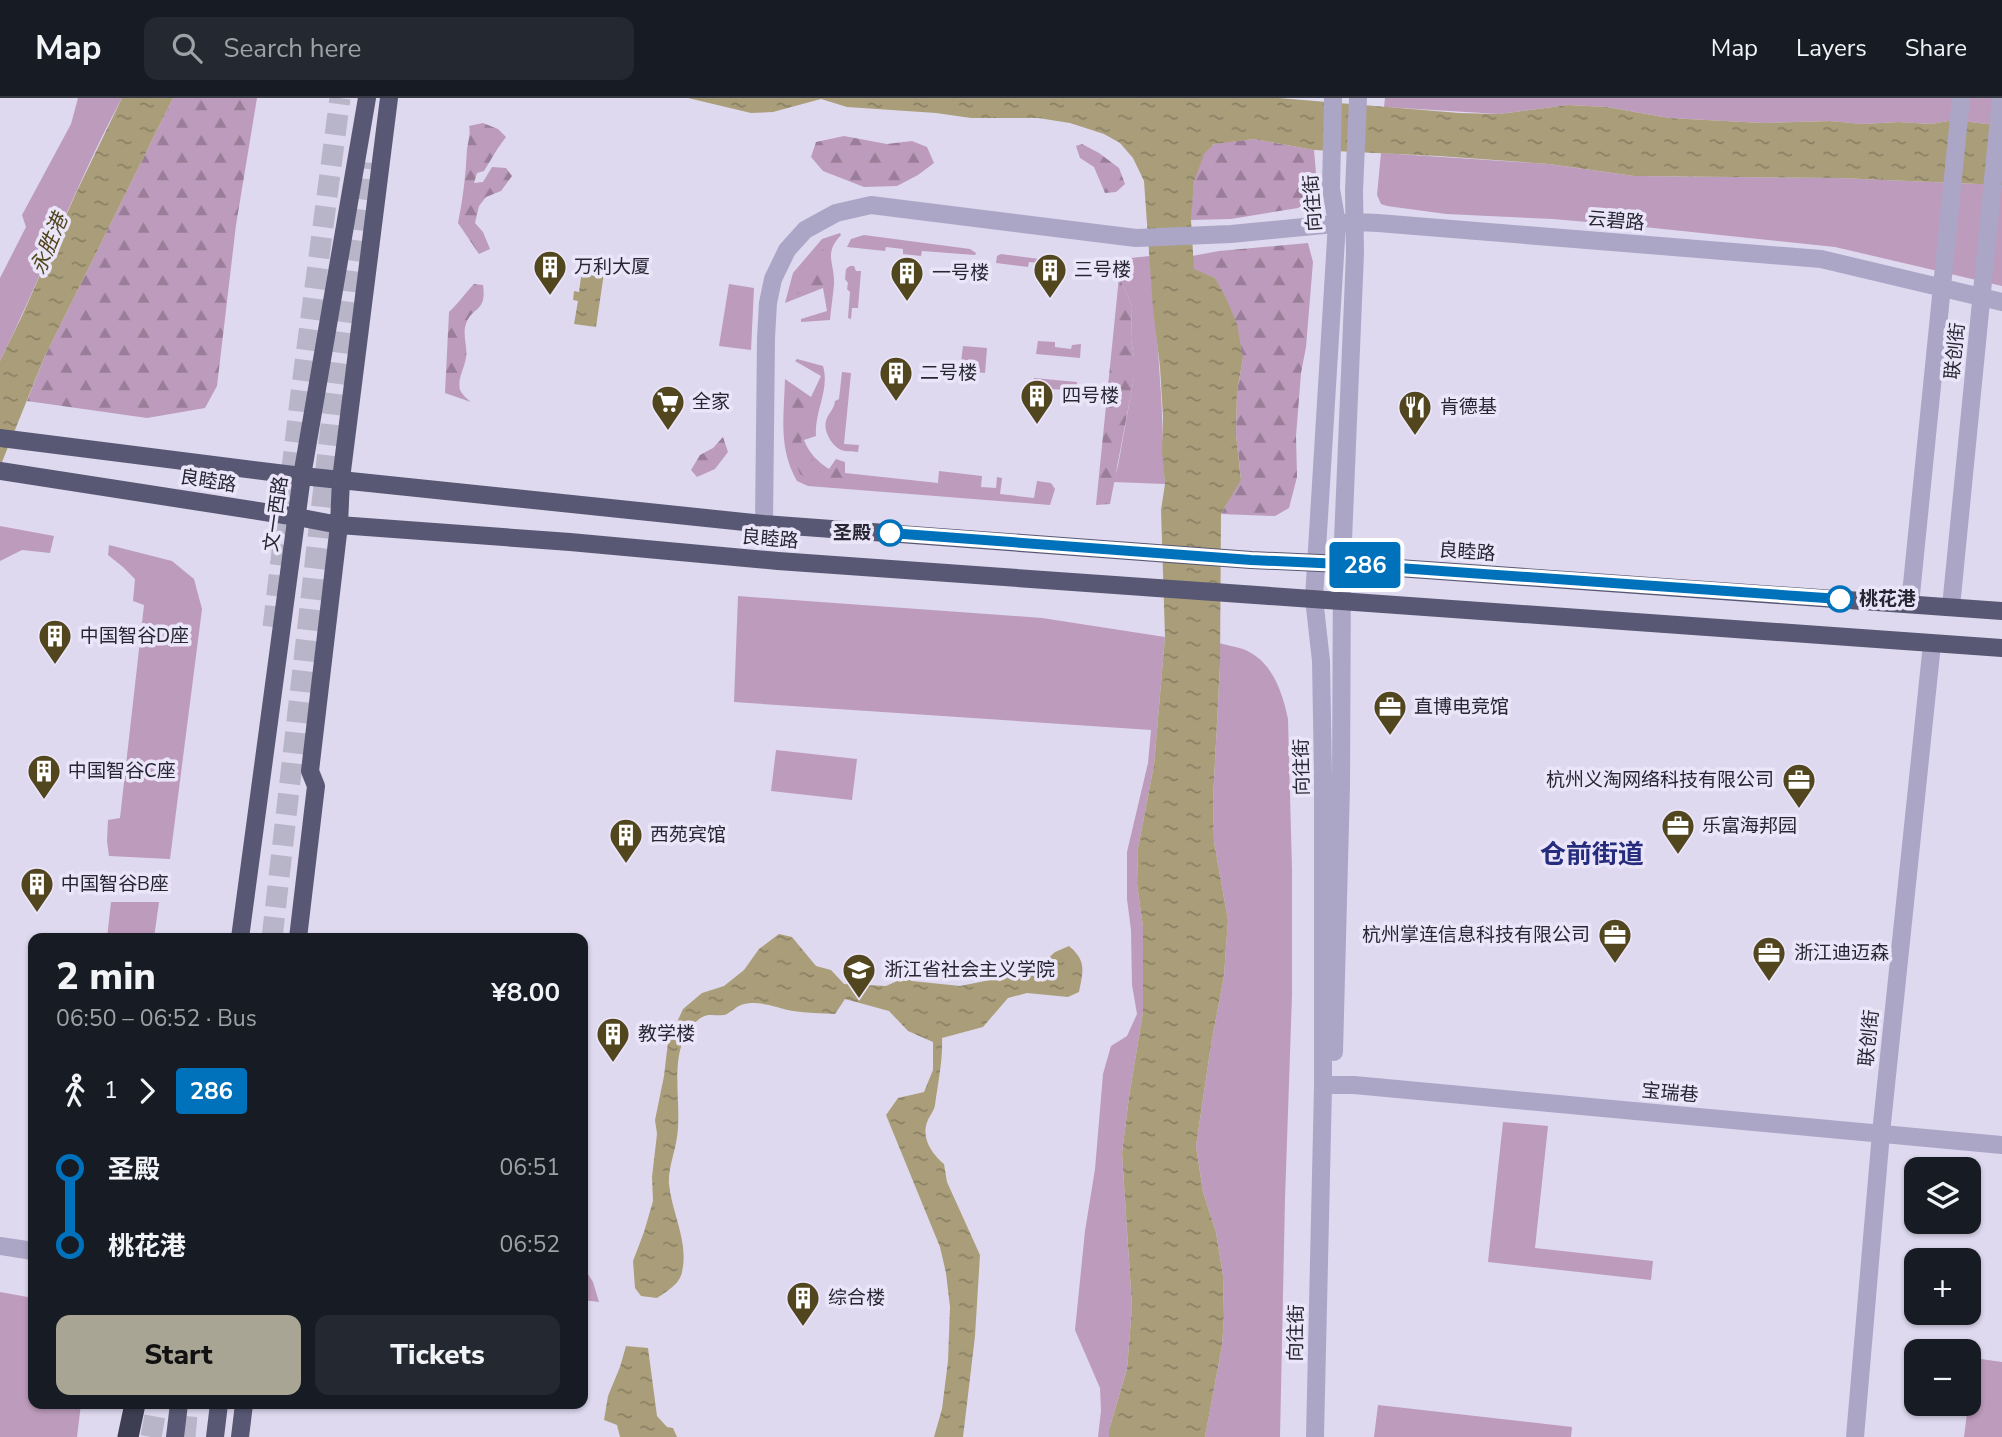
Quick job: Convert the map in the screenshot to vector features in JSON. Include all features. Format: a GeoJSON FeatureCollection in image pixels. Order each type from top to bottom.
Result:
{"type":"FeatureCollection","features":[{"type":"Feature","properties":{"kind":"highway"},"geometry":{"type":"LineString","coordinates":[[128,1437],[134,1409]]}},
{"type":"Feature","properties":{"kind":"main road","name":"文一西路"},"geometry":{"type":"LineString","coordinates":[[241,933],[302,476],[366,102]]}},
{"type":"Feature","properties":{"kind":"main road"},"geometry":{"type":"LineString","coordinates":[[299,933],[316,786],[310,771],[339,525],[341,480],[388,103]]}},
{"type":"Feature","properties":{"kind":"main road","name":"良睦路"},"geometry":{"type":"LineString","coordinates":[[0,438],[302,476],[764,524],[2002,611]]}},
{"type":"Feature","properties":{"kind":"main road","name":"良睦路"},"geometry":{"type":"LineString","coordinates":[[0,471],[339,525],[778,561],[2002,648]]}},
{"type":"Feature","properties":{"kind":"main road"},"geometry":{"type":"LineString","coordinates":[[175,1437],[178,1409]]}},
{"type":"Feature","properties":{"kind":"main road"},"geometry":{"type":"LineString","coordinates":[[215,1437],[218,1409]]}},
{"type":"Feature","properties":{"kind":"main road"},"geometry":{"type":"LineString","coordinates":[[240,1437],[243,1409]]}},
{"type":"Feature","properties":{"kind":"street","name":"向往街"},"geometry":{"type":"LineString","coordinates":[[1324,1437],[1341,786],[1346,223],[1331,189],[1333,98]]}},
{"type":"Feature","properties":{"kind":"street","name":"向往街"},"geometry":{"type":"LineString","coordinates":[[1315,1437],[1323,1087],[1323,775],[1321,661],[1314,598],[1346,223],[1354,191],[1358,98]]}},
{"type":"Feature","properties":{"kind":"street","name":"联创街"},"geometry":{"type":"LineString","coordinates":[[1910,604],[1961,98]]}},
{"type":"Feature","properties":{"kind":"street","name":"联创街"},"geometry":{"type":"LineString","coordinates":[[1951,607],[2001,99]]}},
{"type":"Feature","properties":{"kind":"street","name":"云碧路"},"geometry":{"type":"LineString","coordinates":[[764,524],[768,303],[773,279],[787,250],[806,230],[836,213],[871,205],[1136,238],[1223,234],[1346,223],[1821,259],[2002,302]]}},
{"type":"Feature","properties":{"kind":"street","name":"联创街"},"geometry":{"type":"LineString","coordinates":[[1855,1437],[1881,1133],[1932,644]]}},
{"type":"Feature","properties":{"kind":"street","name":"宝瑞巷"},"geometry":{"type":"LineString","coordinates":[[1334,1085],[2002,1145]]}},
{"type":"Feature","properties":{"kind":"street"},"geometry":{"type":"LineString","coordinates":[[0,1246],[28,1250]]}},
{"type":"Feature","properties":{"kind":"green space"},"geometry":{"type":"Polygon","coordinates":[[[78,98],[122,98],[0,361],[0,278],[26,227],[22,215],[71,124],[78,98]]]}},
{"type":"Feature","properties":{"kind":"green space"},"geometry":{"type":"Polygon","coordinates":[[[173,98],[257,98],[236,225],[217,386],[205,408],[147,418],[27,401],[44,358],[173,98]]]}},
{"type":"Feature","properties":{"kind":"green space"},"geometry":{"type":"Polygon","coordinates":[[[1385,98],[2002,98],[2002,122],[1987,124],[1954,120],[1931,124],[1830,121],[1763,123],[1669,118],[1607,107],[1568,105],[1499,114],[1384,107],[1385,98]]]}},
{"type":"Feature","properties":{"kind":"green space"},"geometry":{"type":"Polygon","coordinates":[[[483,123],[498,129],[506,137],[484,171],[477,173],[474,183],[483,182],[492,167],[506,168],[512,176],[501,191],[486,197],[479,206],[475,223],[483,232],[490,249],[479,254],[458,223],[469,126],[483,123]]]}},
{"type":"Feature","properties":{"kind":"green space"},"geometry":{"type":"Polygon","coordinates":[[[844,136],[887,144],[912,141],[927,147],[934,163],[897,186],[864,187],[823,171],[811,157],[816,142],[844,136]]]}},
{"type":"Feature","properties":{"kind":"green space"},"geometry":{"type":"Polygon","coordinates":[[[1254,139],[1314,150],[1318,196],[1298,208],[1231,219],[1191,220],[1195,178],[1202,157],[1208,149],[1215,144],[1254,139]]]}},
{"type":"Feature","properties":{"kind":"green space"},"geometry":{"type":"Polygon","coordinates":[[[1082,144],[1119,168],[1125,184],[1116,192],[1105,193],[1094,167],[1080,158],[1076,146],[1082,144]]]}},
{"type":"Feature","properties":{"kind":"green space"},"geometry":{"type":"Polygon","coordinates":[[[1381,153],[1549,164],[1634,176],[1839,178],[2002,185],[2002,286],[1835,247],[1553,219],[1446,214],[1387,206],[1381,204],[1377,195],[1381,153]]]}},
{"type":"Feature","properties":{"kind":"green space"},"geometry":{"type":"Polygon","coordinates":[[[840,233],[831,253],[834,284],[830,320],[801,322],[801,319],[827,311],[823,288],[785,303],[793,273],[822,239],[840,233]]]}},
{"type":"Feature","properties":{"kind":"green space"},"geometry":{"type":"Polygon","coordinates":[[[864,235],[970,249],[976,253],[922,251],[921,256],[903,254],[903,249],[886,247],[885,251],[847,247],[851,239],[864,235]]]}},
{"type":"Feature","properties":{"kind":"green space"},"geometry":{"type":"Polygon","coordinates":[[[1308,243],[1313,262],[1296,436],[1297,477],[1289,508],[1275,516],[1221,514],[1241,479],[1236,434],[1237,391],[1243,358],[1215,278],[1194,270],[1192,256],[1308,243]]]}},
{"type":"Feature","properties":{"kind":"green space"},"geometry":{"type":"Polygon","coordinates":[[[827,244],[829,246],[826,263],[831,288],[828,299],[824,285],[800,294],[792,293],[797,278],[827,244]]]}},
{"type":"Feature","properties":{"kind":"green space"},"geometry":{"type":"Polygon","coordinates":[[[1001,254],[1047,260],[1046,264],[1029,262],[1028,267],[996,263],[997,256],[1001,254]]]}},
{"type":"Feature","properties":{"kind":"green space"},"geometry":{"type":"Polygon","coordinates":[[[1150,256],[1165,484],[1113,482],[1134,377],[1132,306],[1119,277],[1121,259],[1150,256]]]}},
{"type":"Feature","properties":{"kind":"green space"},"geometry":{"type":"Polygon","coordinates":[[[854,266],[856,271],[861,271],[858,308],[852,308],[851,319],[848,318],[850,292],[845,279],[846,269],[854,266]]]}},
{"type":"Feature","properties":{"kind":"green space"},"geometry":{"type":"Polygon","coordinates":[[[1119,277],[1132,306],[1134,378],[1110,504],[1096,505],[1119,277]]]}},
{"type":"Feature","properties":{"kind":"green space"},"geometry":{"type":"Polygon","coordinates":[[[474,284],[483,285],[484,294],[481,305],[466,324],[466,357],[459,386],[471,402],[445,393],[449,312],[474,284]]]}},
{"type":"Feature","properties":{"kind":"green space"},"geometry":{"type":"Polygon","coordinates":[[[729,284],[754,288],[751,350],[719,346],[729,284]]]}},
{"type":"Feature","properties":{"kind":"green space"},"geometry":{"type":"Polygon","coordinates":[[[1038,341],[1055,342],[1055,347],[1071,349],[1072,345],[1081,344],[1080,358],[1036,354],[1038,341]]]}},
{"type":"Feature","properties":{"kind":"green space"},"geometry":{"type":"Polygon","coordinates":[[[963,346],[987,348],[985,373],[960,370],[963,346]]]}},
{"type":"Feature","properties":{"kind":"green space"},"geometry":{"type":"Polygon","coordinates":[[[797,359],[823,366],[825,384],[816,436],[804,440],[814,456],[829,469],[836,459],[845,462],[845,473],[938,483],[939,471],[982,476],[981,487],[996,488],[997,477],[1002,478],[1000,494],[1034,498],[1037,481],[1051,483],[1055,489],[1050,505],[808,486],[797,481],[785,444],[785,379],[811,397],[821,376],[795,361],[797,359]]]}},
{"type":"Feature","properties":{"kind":"green space"},"geometry":{"type":"Polygon","coordinates":[[[842,372],[851,373],[844,444],[859,445],[858,452],[843,451],[834,445],[825,425],[835,401],[839,399],[842,372]]]}},
{"type":"Feature","properties":{"kind":"green space"},"geometry":{"type":"Polygon","coordinates":[[[1034,378],[1077,382],[1076,398],[1067,395],[1067,390],[1050,389],[1049,394],[1033,392],[1034,378]]]}},
{"type":"Feature","properties":{"kind":"green space"},"geometry":{"type":"Polygon","coordinates":[[[792,391],[811,402],[811,422],[801,440],[806,455],[830,472],[842,466],[842,474],[861,478],[862,484],[809,481],[800,474],[787,441],[789,397],[792,391]]]}},
{"type":"Feature","properties":{"kind":"green space"},"geometry":{"type":"Polygon","coordinates":[[[723,437],[728,452],[715,469],[697,477],[691,470],[700,455],[713,448],[723,437]]]}},
{"type":"Feature","properties":{"kind":"green space"},"geometry":{"type":"Polygon","coordinates":[[[0,526],[54,536],[50,553],[22,550],[0,561],[0,526]]]}},
{"type":"Feature","properties":{"kind":"green space"},"geometry":{"type":"Polygon","coordinates":[[[109,545],[172,561],[194,579],[202,609],[170,859],[109,856],[108,820],[120,818],[144,605],[133,601],[135,579],[108,555],[109,545]]]}},
{"type":"Feature","properties":{"kind":"green space"},"geometry":{"type":"Polygon","coordinates":[[[738,596],[1042,618],[1165,637],[1154,765],[1138,848],[1137,884],[1143,927],[1143,1012],[1122,1153],[1132,1307],[1127,1369],[1109,1437],[1098,1437],[1100,1388],[1075,1330],[1085,1231],[1095,1169],[1103,1074],[1111,1046],[1127,1036],[1137,1014],[1132,985],[1127,852],[1148,763],[1151,730],[734,702],[738,596]]]}},
{"type":"Feature","properties":{"kind":"green space"},"geometry":{"type":"Polygon","coordinates":[[[1219,643],[1247,651],[1266,665],[1280,691],[1288,719],[1292,995],[1280,1437],[1205,1437],[1222,1346],[1224,1317],[1223,1276],[1216,1232],[1203,1192],[1196,1146],[1224,976],[1228,920],[1214,842],[1219,643]]]}},
{"type":"Feature","properties":{"kind":"green space"},"geometry":{"type":"Polygon","coordinates":[[[776,750],[857,759],[852,800],[771,791],[776,750]]]}},
{"type":"Feature","properties":{"kind":"green space"},"geometry":{"type":"Polygon","coordinates":[[[111,902],[159,902],[155,933],[108,933],[111,902]]]}},
{"type":"Feature","properties":{"kind":"green space"},"geometry":{"type":"Polygon","coordinates":[[[1503,1122],[1548,1126],[1535,1248],[1653,1261],[1651,1280],[1488,1262],[1503,1122]]]}},
{"type":"Feature","properties":{"kind":"green space"},"geometry":{"type":"Polygon","coordinates":[[[588,1274],[593,1282],[599,1302],[588,1301],[588,1274]]]}},
{"type":"Feature","properties":{"kind":"green space"},"geometry":{"type":"Polygon","coordinates":[[[0,1292],[28,1297],[28,1409],[80,1409],[77,1437],[0,1437],[0,1292]]]}},
{"type":"Feature","properties":{"kind":"green space"},"geometry":{"type":"Polygon","coordinates":[[[1981,1359],[2002,1362],[2002,1437],[1964,1437],[1967,1416],[1981,1416],[1981,1359]]]}},
{"type":"Feature","properties":{"kind":"green space"},"geometry":{"type":"Polygon","coordinates":[[[1378,1405],[1572,1427],[1571,1437],[1374,1437],[1378,1405]]]}},
{"type":"Feature","properties":{"kind":"water"},"geometry":{"type":"Polygon","coordinates":[[[122,98],[173,98],[44,358],[0,467],[0,361],[122,98]]]}},
{"type":"Feature","properties":{"kind":"water"},"geometry":{"type":"Polygon","coordinates":[[[688,98],[1279,98],[1459,113],[1499,114],[1568,105],[1607,107],[1669,118],[1763,123],[1830,121],[1931,124],[1954,120],[1987,124],[2002,122],[2002,185],[1839,178],[1634,176],[1549,164],[1314,150],[1254,139],[1214,144],[1204,154],[1194,182],[1191,220],[1194,269],[1215,278],[1237,324],[1243,358],[1237,391],[1236,434],[1241,480],[1221,514],[1220,665],[1213,800],[1214,842],[1228,920],[1224,976],[1196,1146],[1203,1192],[1216,1232],[1223,1276],[1222,1346],[1205,1437],[1109,1437],[1127,1369],[1132,1307],[1122,1153],[1143,1012],[1143,927],[1137,884],[1138,848],[1154,765],[1165,637],[1161,510],[1165,484],[1163,417],[1144,181],[1133,158],[1120,143],[1104,134],[1070,123],[1038,118],[971,118],[847,107],[821,99],[773,112],[751,113],[688,98]]]}},
{"type":"Feature","properties":{"kind":"water"},"geometry":{"type":"Polygon","coordinates":[[[582,270],[604,273],[596,327],[574,324],[578,301],[573,300],[574,291],[579,292],[582,270]]]}},
{"type":"Feature","properties":{"kind":"water"},"geometry":{"type":"Polygon","coordinates":[[[779,934],[792,937],[816,966],[831,970],[844,984],[886,986],[904,978],[960,986],[1023,975],[1040,966],[1055,952],[1069,946],[1081,962],[1079,992],[1068,997],[1027,993],[1008,998],[983,1027],[942,1038],[935,1105],[926,1126],[926,1139],[944,1164],[947,1182],[980,1255],[975,1336],[963,1437],[934,1437],[942,1409],[948,1361],[950,1307],[946,1273],[940,1247],[886,1115],[898,1098],[924,1092],[933,1070],[933,1042],[908,1031],[889,1011],[845,999],[835,1014],[793,1011],[747,1003],[727,1014],[705,1016],[698,1020],[688,1032],[678,1060],[677,1137],[669,1178],[683,1250],[682,1272],[676,1284],[657,1298],[641,1296],[635,1288],[633,1261],[653,1201],[652,1177],[657,1134],[655,1120],[668,1042],[683,1009],[702,993],[724,986],[744,970],[759,949],[779,934]]]}},
{"type":"Feature","properties":{"kind":"water"},"geometry":{"type":"Polygon","coordinates":[[[626,1346],[648,1348],[657,1416],[667,1427],[673,1428],[677,1437],[620,1437],[617,1425],[604,1420],[608,1396],[626,1346]]]}},
{"type":"Feature","properties":{"kind":"tunnel"},"geometry":{"type":"LineString","coordinates":[[273,627],[340,98]]}},
{"type":"Feature","properties":{"kind":"tunnel"},"geometry":{"type":"LineString","coordinates":[[273,933],[364,162]]}},
{"type":"Feature","properties":{"kind":"tunnel"},"geometry":{"type":"LineString","coordinates":[[151,1437],[156,1409]]}},
{"type":"Feature","properties":{"kind":"tunnel"},"geometry":{"type":"LineString","coordinates":[[185,1437],[188,1409]]}},
{"type":"Feature","properties":{"kind":"bus line","name":"286"},"geometry":{"type":"LineString","coordinates":[[890,533],[1840,599]]}},
{"type":"Feature","properties":{"kind":"place","name":"万利大厦"},"geometry":{"type":"Point","coordinates":[550,297]}},
{"type":"Feature","properties":{"kind":"place","name":"三号楼"},"geometry":{"type":"Point","coordinates":[1050,300]}},
{"type":"Feature","properties":{"kind":"place","name":"一号楼"},"geometry":{"type":"Point","coordinates":[907,303]}},
{"type":"Feature","properties":{"kind":"place","name":"二号楼"},"geometry":{"type":"Point","coordinates":[896,403]}},
{"type":"Feature","properties":{"kind":"place","name":"四号楼"},"geometry":{"type":"Point","coordinates":[1037,426]}},
{"type":"Feature","properties":{"kind":"place","name":"全家"},"geometry":{"type":"Point","coordinates":[668,432]}},
{"type":"Feature","properties":{"kind":"place","name":"肯德基"},"geometry":{"type":"Point","coordinates":[1415,437]}},
{"type":"Feature","properties":{"kind":"place","name":"圣殿"},"geometry":{"type":"Point","coordinates":[890,533]}},
{"type":"Feature","properties":{"kind":"place","name":"桃花港"},"geometry":{"type":"Point","coordinates":[1840,599]}},
{"type":"Feature","properties":{"kind":"place","name":"中国智谷D座"},"geometry":{"type":"Point","coordinates":[55,666]}},
{"type":"Feature","properties":{"kind":"place","name":"直博电竞馆"},"geometry":{"type":"Point","coordinates":[1390,737]}},
{"type":"Feature","properties":{"kind":"place","name":"中国智谷C座"},"geometry":{"type":"Point","coordinates":[44,801]}},
{"type":"Feature","properties":{"kind":"place","name":"杭州义淘网络科技有限公司"},"geometry":{"type":"Point","coordinates":[1799,810]}},
{"type":"Feature","properties":{"kind":"place","name":"乐富海邦园"},"geometry":{"type":"Point","coordinates":[1678,856]}},
{"type":"Feature","properties":{"kind":"place","name":"西苑宾馆"},"geometry":{"type":"Point","coordinates":[626,865]}},
{"type":"Feature","properties":{"kind":"place","name":"中国智谷B座"},"geometry":{"type":"Point","coordinates":[37,914]}},
{"type":"Feature","properties":{"kind":"place","name":"杭州掌连信息科技有限公司"},"geometry":{"type":"Point","coordinates":[1615,965]}},
{"type":"Feature","properties":{"kind":"place","name":"浙江迪迈森"},"geometry":{"type":"Point","coordinates":[1769,983]}},
{"type":"Feature","properties":{"kind":"place","name":"浙江省社会主义学院"},"geometry":{"type":"Point","coordinates":[859,1000]}},
{"type":"Feature","properties":{"kind":"place","name":"教学楼"},"geometry":{"type":"Point","coordinates":[613,1064]}},
{"type":"Feature","properties":{"kind":"place","name":"综合楼"},"geometry":{"type":"Point","coordinates":[803,1328]}},
{"type":"Feature","properties":{"kind":"district","name":"仓前街道"},"geometry":{"type":"Point","coordinates":[1592,854]}},
{"type":"Feature","properties":{"kind":"water label","name":"永胜港"},"geometry":{"type":"Point","coordinates":[49,244]}}]}
